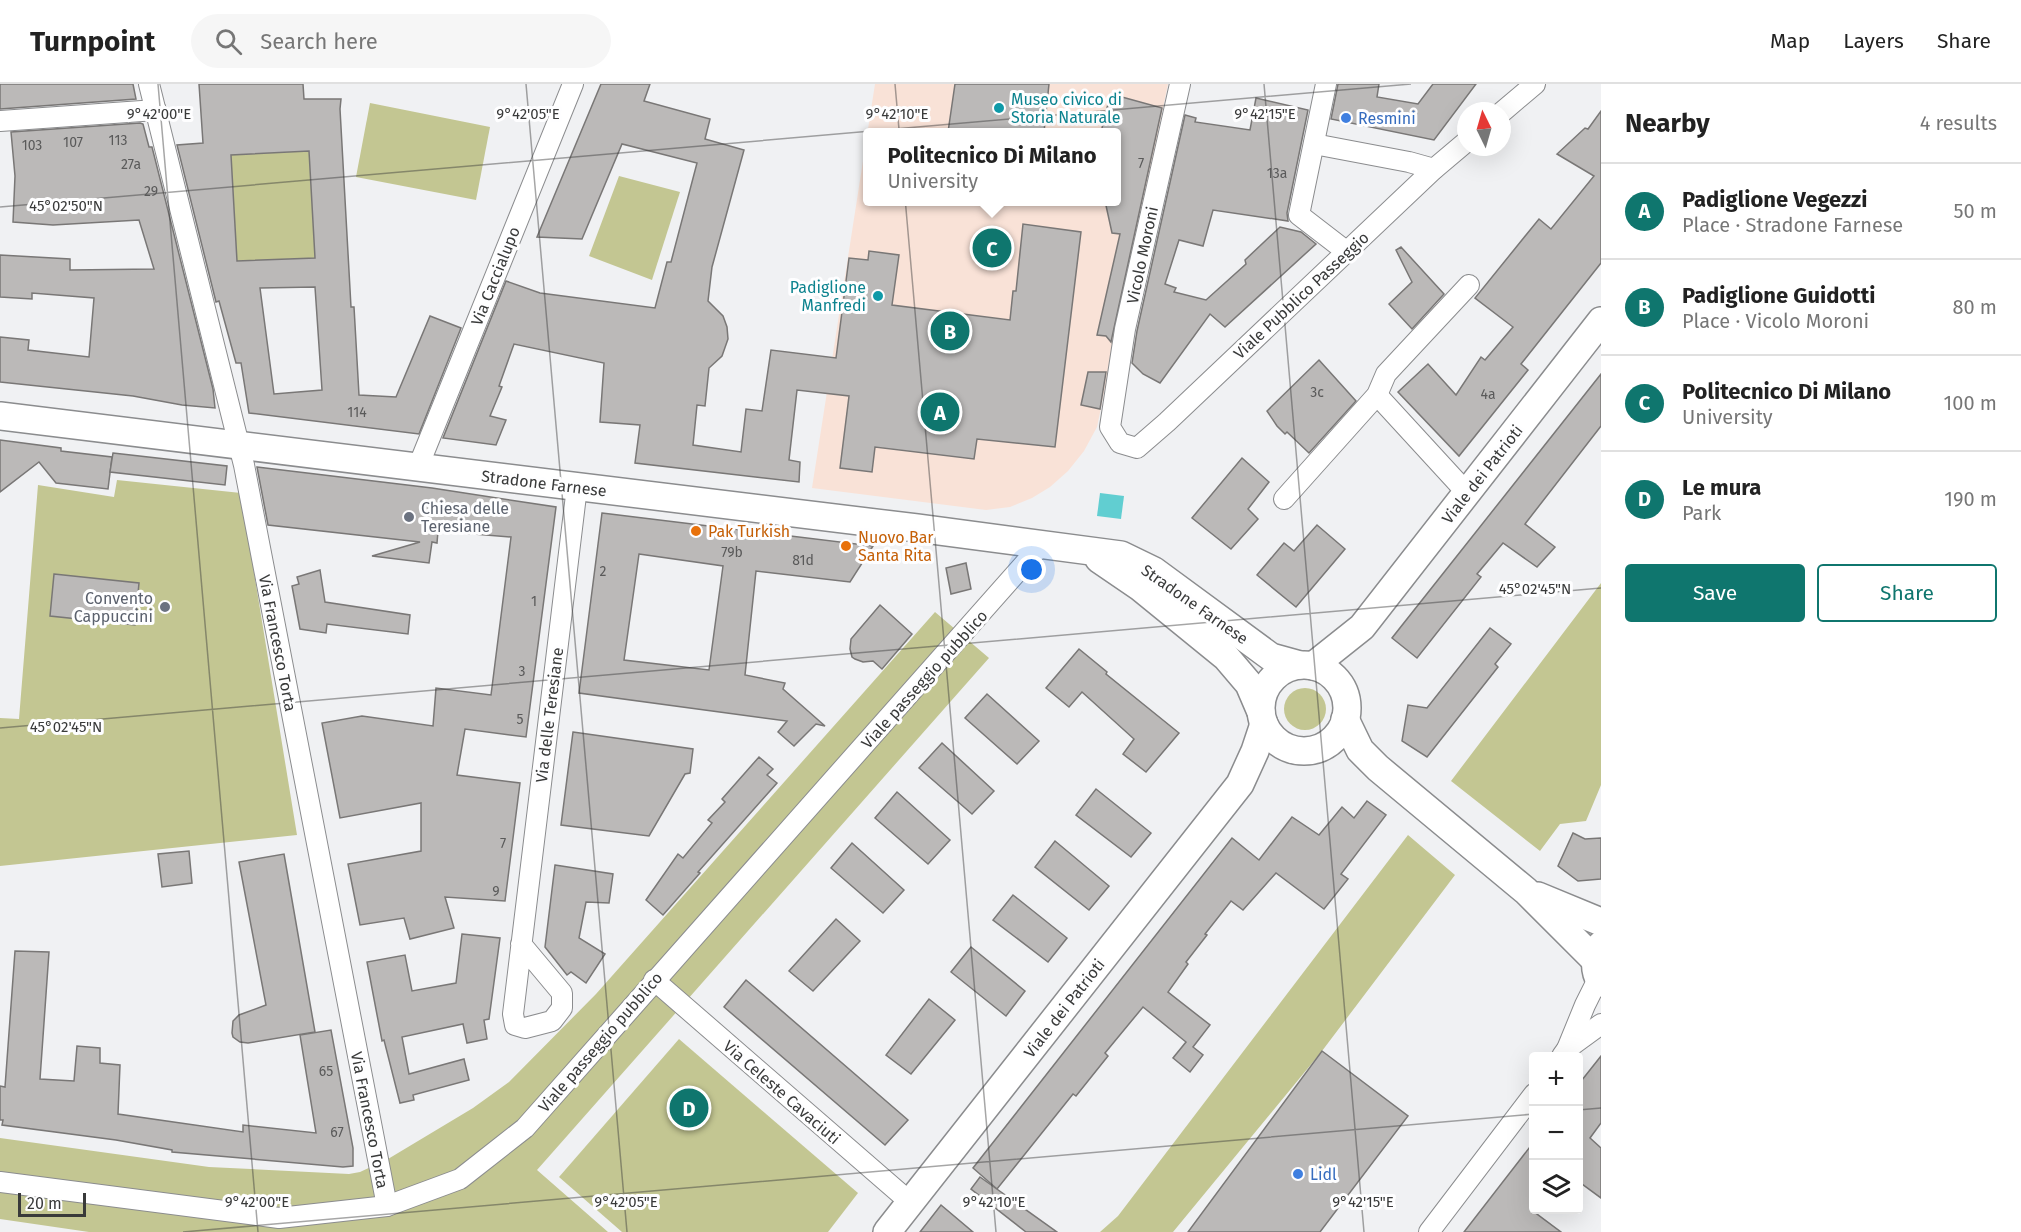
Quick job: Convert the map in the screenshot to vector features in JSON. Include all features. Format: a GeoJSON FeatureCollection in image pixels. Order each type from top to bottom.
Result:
{"type":"FeatureCollection","features":[{"type":"Feature","properties":{"kind":"street","name":"Via Francesco Torta"},"geometry":{"type":"LineString","coordinates":[[149,84],[239,446],[387,1206]]}},
{"type":"Feature","properties":{"kind":"street","name":"Via Caccialupo"},"geometry":{"type":"LineString","coordinates":[[418,467],[573,84]]}},
{"type":"Feature","properties":{"kind":"street","name":"Vicolo Moroni"},"geometry":{"type":"LineString","coordinates":[[1137,448],[1120,442],[1110,427],[1125,328],[1179,84]]}},
{"type":"Feature","properties":{"kind":"street"},"geometry":{"type":"LineString","coordinates":[[1326,84],[1299,215],[1347,252]]}},
{"type":"Feature","properties":{"kind":"street"},"geometry":{"type":"LineString","coordinates":[[1511,104],[1534,84]]}},
{"type":"Feature","properties":{"kind":"street"},"geometry":{"type":"LineString","coordinates":[[0,121],[156,110]]}},
{"type":"Feature","properties":{"kind":"street"},"geometry":{"type":"LineString","coordinates":[[1314,144],[1434,169]]}},
{"type":"Feature","properties":{"kind":"street","name":"Viale Pubblico Passeggio"},"geometry":{"type":"LineString","coordinates":[[1137,448],[1457,150]]}},
{"type":"Feature","properties":{"kind":"street"},"geometry":{"type":"LineString","coordinates":[[1284,499],[1377,395],[1386,374],[1469,285]]}},
{"type":"Feature","properties":{"kind":"street","name":"Viale dei Patrioti"},"geometry":{"type":"LineString","coordinates":[[1307,666],[1362,627],[1601,321]]}},
{"type":"Feature","properties":{"kind":"street"},"geometry":{"type":"LineString","coordinates":[[1377,395],[1467,493]]}},
{"type":"Feature","properties":{"kind":"street","name":"Stradone Farnese"},"geometry":{"type":"LineString","coordinates":[[0,416],[1120,555],[1154,571],[1271,657],[1307,666]]}},
{"type":"Feature","properties":{"kind":"street","name":"Via delle Teresiane"},"geometry":{"type":"LineString","coordinates":[[521,944],[576,487]]}},
{"type":"Feature","properties":{"kind":"street","name":"Viale passeggio pubblico"},"geometry":{"type":"LineString","coordinates":[[0,1182],[279,1218],[387,1206],[460,1179],[525,1128],[1041,545]]}},
{"type":"Feature","properties":{"kind":"street","name":"Stradone Farnese"},"geometry":{"type":"LineString","coordinates":[[1087,551],[1140,587],[1226,657],[1250,684],[1263,718]]}},
{"type":"Feature","properties":{"kind":"street","name":"Viale dei Patrioti"},"geometry":{"type":"LineString","coordinates":[[1341,687],[1362,627]]}},
{"type":"Feature","properties":{"kind":"street"},"geometry":{"type":"LineString","coordinates":[[1307,666],[1324,670],[1336,679],[1341,687],[1347,704],[1346,719],[1340,732],[1330,742],[1308,748],[1289,749],[1277,742],[1267,731],[1261,704],[1264,691],[1272,679],[1283,670],[1307,666]]}},
{"type":"Feature","properties":{"kind":"street","name":"Viale dei Patrioti"},"geometry":{"type":"LineString","coordinates":[[1240,784],[1255,751],[1263,718]]}},
{"type":"Feature","properties":{"kind":"street"},"geometry":{"type":"LineString","coordinates":[[1346,719],[1360,750],[1378,768],[1526,891],[1599,967],[1564,1052]]}},
{"type":"Feature","properties":{"kind":"street"},"geometry":{"type":"LineString","coordinates":[[1308,748],[1356,757],[1378,768]]}},
{"type":"Feature","properties":{"kind":"street","name":"Viale dei Patrioti"},"geometry":{"type":"LineString","coordinates":[[887,1232],[1240,784],[1254,773],[1308,748]]}},
{"type":"Feature","properties":{"kind":"street"},"geometry":{"type":"LineString","coordinates":[[1526,891],[1601,922]]}},
{"type":"Feature","properties":{"kind":"street","name":"Via Celeste Cavaciuti"},"geometry":{"type":"LineString","coordinates":[[654,980],[910,1203]]}},
{"type":"Feature","properties":{"kind":"street"},"geometry":{"type":"LineString","coordinates":[[1565,1052],[1601,1024]]}},
{"type":"Feature","properties":{"kind":"street"},"geometry":{"type":"LineString","coordinates":[[1429,1232],[1529,1099]]}},
{"type":"Feature","properties":{"kind":"shaded area"},"geometry":{"type":"Polygon","coordinates":[[[875,84],[1168,84],[1097,427],[1084,451],[1068,471],[1050,487],[1010,507],[986,510],[812,488],[863,161],[863,206],[1121,206],[1121,128],[868,128],[875,84]]]}},
{"type":"Feature","properties":{"kind":"green space"},"geometry":{"type":"Polygon","coordinates":[[[370,103],[490,127],[476,200],[356,177],[370,103]]]}},
{"type":"Feature","properties":{"kind":"green space"},"geometry":{"type":"Polygon","coordinates":[[[309,151],[315,258],[237,261],[231,155],[309,151]]]}},
{"type":"Feature","properties":{"kind":"green space"},"geometry":{"type":"Polygon","coordinates":[[[619,176],[680,192],[652,280],[589,256],[619,176]]]}},
{"type":"Feature","properties":{"kind":"green space"},"geometry":{"type":"Polygon","coordinates":[[[117,480],[241,493],[297,835],[0,866],[0,718],[19,719],[38,485],[114,497],[117,480]]]}},
{"type":"Feature","properties":{"kind":"green space"},"geometry":{"type":"Polygon","coordinates":[[[1601,583],[1601,785],[1586,821],[1560,824],[1540,851],[1451,781],[1601,583]]]}},
{"type":"Feature","properties":{"kind":"green space"},"geometry":{"type":"Polygon","coordinates":[[[935,612],[989,658],[537,1170],[608,1232],[89,1232],[0,1219],[0,1138],[209,1167],[349,1174],[360,1172],[388,1159],[473,1108],[509,1082],[596,994],[935,612]]]}},
{"type":"Feature","properties":{"kind":"green space"},"geometry":{"type":"Polygon","coordinates":[[[1305,688],[1320,694],[1326,709],[1320,724],[1305,730],[1290,724],[1284,709],[1290,694],[1305,688]]]}},
{"type":"Feature","properties":{"kind":"green space"},"geometry":{"type":"Polygon","coordinates":[[[1408,835],[1455,875],[1322,1051],[1173,1232],[1100,1232],[1118,1216],[1408,835]]]}},
{"type":"Feature","properties":{"kind":"green space"},"geometry":{"type":"Polygon","coordinates":[[[679,1039],[858,1193],[828,1232],[622,1232],[559,1177],[679,1039]]]}},
{"type":"Feature","properties":{"kind":"water"},"geometry":{"type":"Polygon","coordinates":[[[1100,493],[1124,496],[1121,519],[1097,516],[1100,493]]]}},
{"type":"Feature","properties":{"kind":"building"},"geometry":{"type":"Polygon","coordinates":[[[0,84],[133,84],[136,99],[0,109],[0,84]]]}},
{"type":"Feature","properties":{"kind":"building"},"geometry":{"type":"Polygon","coordinates":[[[199,84],[303,84],[304,99],[341,99],[351,307],[354,307],[359,395],[396,397],[430,316],[461,328],[419,434],[249,413],[241,363],[236,363],[219,301],[216,302],[177,145],[203,143],[199,84]],[[309,151],[231,155],[237,261],[315,258],[309,151]],[[315,287],[260,288],[274,394],[322,390],[315,287]]]}},
{"type":"Feature","properties":{"kind":"building"},"geometry":{"type":"Polygon","coordinates":[[[601,84],[650,84],[644,101],[710,119],[705,139],[744,150],[712,267],[708,301],[723,316],[728,339],[722,356],[709,368],[705,406],[697,405],[693,445],[741,452],[746,409],[762,411],[771,350],[836,358],[849,258],[868,260],[869,251],[899,255],[892,305],[1010,320],[1013,291],[1016,291],[1023,224],[1081,232],[1055,447],[977,439],[974,459],[875,447],[872,472],[840,468],[849,396],[797,390],[789,460],[800,462],[799,482],[635,463],[640,425],[600,422],[604,363],[514,344],[499,386],[502,387],[490,416],[506,420],[496,445],[443,438],[506,281],[540,293],[655,308],[667,262],[671,262],[697,163],[622,144],[582,239],[537,237],[601,84]]]}},
{"type":"Feature","properties":{"kind":"building","name":"Museo civico di Storia Naturale"},"geometry":{"type":"Polygon","coordinates":[[[955,84],[1049,84],[1044,128],[949,128],[955,84]]]}},
{"type":"Feature","properties":{"kind":"building"},"geometry":{"type":"Polygon","coordinates":[[[1338,84],[1379,84],[1377,97],[1418,104],[1433,84],[1476,84],[1462,102],[1457,102],[1457,109],[1434,140],[1331,119],[1338,84]]]}},
{"type":"Feature","properties":{"kind":"building"},"geometry":{"type":"Polygon","coordinates":[[[1110,96],[1162,108],[1111,342],[1106,336],[1097,335],[1120,234],[1112,233],[1106,206],[1121,206],[1121,128],[1102,128],[1110,96]]]}},
{"type":"Feature","properties":{"kind":"building"},"geometry":{"type":"Polygon","coordinates":[[[1256,98],[1308,110],[1287,213],[1288,221],[1213,210],[1203,246],[1179,240],[1165,284],[1176,288],[1174,292],[1206,300],[1246,264],[1245,260],[1280,227],[1301,232],[1316,244],[1225,327],[1210,314],[1160,383],[1143,374],[1132,363],[1185,115],[1196,118],[1195,122],[1250,130],[1256,98]]]}},
{"type":"Feature","properties":{"kind":"building"},"geometry":{"type":"Polygon","coordinates":[[[1601,111],[1601,263],[1521,364],[1528,370],[1459,456],[1398,392],[1428,364],[1456,395],[1481,357],[1485,360],[1513,327],[1475,298],[1539,219],[1551,229],[1594,176],[1557,154],[1585,128],[1588,129],[1601,111]]]}},
{"type":"Feature","properties":{"kind":"building"},"geometry":{"type":"Polygon","coordinates":[[[143,124],[149,147],[152,147],[213,389],[215,408],[182,405],[133,396],[0,382],[0,337],[29,340],[28,350],[89,357],[94,298],[32,293],[32,299],[0,297],[0,255],[70,259],[70,270],[154,269],[139,220],[53,225],[13,222],[15,176],[11,132],[143,124]]]}},
{"type":"Feature","properties":{"kind":"building"},"geometry":{"type":"Polygon","coordinates":[[[1401,247],[1444,294],[1412,329],[1389,304],[1412,282],[1396,250],[1401,247]]]}},
{"type":"Feature","properties":{"kind":"building"},"geometry":{"type":"Polygon","coordinates":[[[1319,360],[1356,401],[1309,453],[1287,432],[1285,434],[1277,426],[1267,411],[1319,360]]]}},
{"type":"Feature","properties":{"kind":"building"},"geometry":{"type":"Polygon","coordinates":[[[1088,372],[1106,372],[1100,409],[1081,405],[1088,372]]]}},
{"type":"Feature","properties":{"kind":"building"},"geometry":{"type":"Polygon","coordinates":[[[1601,374],[1601,426],[1525,524],[1555,547],[1537,567],[1503,543],[1477,574],[1481,577],[1417,658],[1392,638],[1601,374]]]}},
{"type":"Feature","properties":{"kind":"building"},"geometry":{"type":"Polygon","coordinates":[[[0,440],[112,457],[108,489],[56,483],[39,462],[0,492],[0,440]]]}},
{"type":"Feature","properties":{"kind":"building"},"geometry":{"type":"Polygon","coordinates":[[[113,453],[227,466],[225,485],[110,472],[113,453]]]}},
{"type":"Feature","properties":{"kind":"building"},"geometry":{"type":"Polygon","coordinates":[[[1242,458],[1269,482],[1248,509],[1258,519],[1231,549],[1192,518],[1242,458]]]}},
{"type":"Feature","properties":{"kind":"building"},"geometry":{"type":"Polygon","coordinates":[[[257,467],[432,488],[556,507],[526,737],[465,729],[457,775],[520,783],[505,901],[445,897],[454,928],[410,939],[404,918],[360,925],[348,864],[421,851],[421,803],[340,818],[322,723],[362,716],[433,726],[436,688],[491,695],[511,537],[438,531],[437,543],[432,542],[429,563],[372,556],[420,542],[268,525],[257,467]]]}},
{"type":"Feature","properties":{"kind":"building"},"geometry":{"type":"Polygon","coordinates":[[[602,513],[873,546],[850,582],[756,571],[745,675],[785,683],[783,689],[825,726],[816,724],[794,746],[778,732],[787,721],[579,693],[602,513]],[[639,554],[624,660],[709,670],[723,566],[639,554]]]}},
{"type":"Feature","properties":{"kind":"building"},"geometry":{"type":"Polygon","coordinates":[[[1317,525],[1345,549],[1296,607],[1257,575],[1284,543],[1294,551],[1317,525]]]}},
{"type":"Feature","properties":{"kind":"building"},"geometry":{"type":"Polygon","coordinates":[[[966,563],[971,589],[951,594],[946,568],[966,563]]]}},
{"type":"Feature","properties":{"kind":"building"},"geometry":{"type":"Polygon","coordinates":[[[320,570],[325,602],[410,615],[408,634],[327,624],[326,633],[300,629],[292,586],[299,584],[297,577],[320,570]]]}},
{"type":"Feature","properties":{"kind":"building"},"geometry":{"type":"Polygon","coordinates":[[[54,574],[139,583],[135,625],[50,616],[54,574]]]}},
{"type":"Feature","properties":{"kind":"building"},"geometry":{"type":"Polygon","coordinates":[[[880,605],[912,634],[882,669],[873,661],[863,662],[855,659],[850,649],[851,639],[880,605]]]}},
{"type":"Feature","properties":{"kind":"building"},"geometry":{"type":"Polygon","coordinates":[[[1490,628],[1511,644],[1495,664],[1498,667],[1427,757],[1402,741],[1408,705],[1427,708],[1490,628]]]}},
{"type":"Feature","properties":{"kind":"building"},"geometry":{"type":"Polygon","coordinates":[[[1079,649],[1179,733],[1146,772],[1123,754],[1134,739],[1082,692],[1069,707],[1046,688],[1079,649]]]}},
{"type":"Feature","properties":{"kind":"building"},"geometry":{"type":"Polygon","coordinates":[[[987,694],[1039,741],[1017,764],[965,718],[987,694]]]}},
{"type":"Feature","properties":{"kind":"building"},"geometry":{"type":"Polygon","coordinates":[[[573,732],[693,749],[690,773],[685,774],[649,836],[561,825],[573,732]]]}},
{"type":"Feature","properties":{"kind":"building"},"geometry":{"type":"Polygon","coordinates":[[[942,743],[994,791],[972,814],[919,768],[942,743]]]}},
{"type":"Feature","properties":{"kind":"building"},"geometry":{"type":"Polygon","coordinates":[[[759,757],[773,769],[767,775],[777,783],[663,915],[646,900],[678,854],[683,858],[712,823],[708,820],[725,802],[722,799],[759,757]]]}},
{"type":"Feature","properties":{"kind":"building"},"geometry":{"type":"Polygon","coordinates":[[[1096,789],[1151,833],[1131,857],[1076,815],[1096,789]]]}},
{"type":"Feature","properties":{"kind":"building"},"geometry":{"type":"Polygon","coordinates":[[[897,792],[950,840],[928,864],[875,818],[897,792]]]}},
{"type":"Feature","properties":{"kind":"building"},"geometry":{"type":"Polygon","coordinates":[[[1367,801],[1386,815],[1341,874],[1348,879],[1324,909],[1276,873],[1243,910],[1231,901],[1186,962],[1188,964],[1168,992],[1210,1025],[1193,1047],[1203,1055],[1190,1072],[1173,1058],[1186,1042],[1143,1007],[1105,1053],[1108,1056],[1076,1096],[1073,1094],[997,1189],[973,1168],[1232,838],[1259,860],[1292,817],[1319,835],[1342,807],[1354,818],[1367,801]]]}},
{"type":"Feature","properties":{"kind":"building"},"geometry":{"type":"Polygon","coordinates":[[[1573,833],[1585,839],[1601,838],[1601,879],[1578,881],[1558,866],[1573,833]]]}},
{"type":"Feature","properties":{"kind":"building"},"geometry":{"type":"Polygon","coordinates":[[[1055,841],[1109,886],[1089,910],[1035,867],[1055,841]]]}},
{"type":"Feature","properties":{"kind":"building"},"geometry":{"type":"Polygon","coordinates":[[[852,843],[904,890],[883,913],[831,868],[852,843]]]}},
{"type":"Feature","properties":{"kind":"building"},"geometry":{"type":"Polygon","coordinates":[[[189,851],[192,883],[162,887],[158,854],[189,851]]]}},
{"type":"Feature","properties":{"kind":"building"},"geometry":{"type":"Polygon","coordinates":[[[284,854],[315,1032],[248,1043],[240,1042],[233,1037],[233,1021],[239,1015],[266,1005],[239,862],[284,854]]]}},
{"type":"Feature","properties":{"kind":"building"},"geometry":{"type":"Polygon","coordinates":[[[555,865],[613,874],[609,903],[586,902],[579,938],[605,954],[586,983],[571,972],[567,975],[545,947],[555,865]]]}},
{"type":"Feature","properties":{"kind":"building"},"geometry":{"type":"Polygon","coordinates":[[[1013,895],[1067,938],[1048,962],[993,920],[1013,895]]]}},
{"type":"Feature","properties":{"kind":"building"},"geometry":{"type":"Polygon","coordinates":[[[836,919],[860,941],[813,991],[789,971],[836,919]]]}},
{"type":"Feature","properties":{"kind":"building"},"geometry":{"type":"Polygon","coordinates":[[[462,934],[500,938],[489,1019],[484,1020],[487,1039],[467,1043],[463,1024],[402,1037],[409,1074],[464,1059],[469,1080],[413,1095],[414,1100],[400,1103],[384,1040],[382,1041],[367,962],[405,955],[412,991],[456,983],[462,934]]]}},
{"type":"Feature","properties":{"kind":"building"},"geometry":{"type":"Polygon","coordinates":[[[971,947],[1025,991],[1006,1016],[951,972],[971,947]]]}},
{"type":"Feature","properties":{"kind":"building"},"geometry":{"type":"Polygon","coordinates":[[[15,951],[49,952],[40,1079],[74,1081],[77,1046],[100,1048],[100,1063],[120,1065],[118,1114],[243,1132],[243,1125],[316,1133],[300,1035],[331,1030],[353,1148],[353,1166],[172,1152],[172,1150],[116,1140],[2,1125],[0,1086],[5,1087],[15,951]]]}},
{"type":"Feature","properties":{"kind":"building"},"geometry":{"type":"Polygon","coordinates":[[[746,980],[908,1120],[885,1145],[724,1007],[746,980]]]}},
{"type":"Feature","properties":{"kind":"building"},"geometry":{"type":"Polygon","coordinates":[[[929,999],[955,1020],[911,1074],[886,1055],[929,999]]]}},
{"type":"Feature","properties":{"kind":"building","name":"Lidl"},"geometry":{"type":"Polygon","coordinates":[[[1322,1051],[1408,1116],[1320,1232],[1188,1232],[1322,1051]]]}},
{"type":"Feature","properties":{"kind":"building"},"geometry":{"type":"Polygon","coordinates":[[[1601,1056],[1601,1123],[1590,1138],[1601,1148],[1601,1198],[1583,1185],[1583,1079],[1601,1056]]]}},
{"type":"Feature","properties":{"kind":"building"},"geometry":{"type":"Polygon","coordinates":[[[1529,1148],[1529,1214],[1537,1214],[1561,1232],[1464,1232],[1529,1148]]]}},
{"type":"Feature","properties":{"kind":"building"},"geometry":{"type":"Polygon","coordinates":[[[980,1177],[1057,1232],[1026,1232],[971,1189],[980,1177]]]}},
{"type":"Feature","properties":{"kind":"building"},"geometry":{"type":"Polygon","coordinates":[[[941,1205],[973,1232],[920,1232],[941,1205]]]}},
{"type":"Feature","properties":{"kind":"place","name":"Museo civico di Storia Naturale"},"geometry":{"type":"Point","coordinates":[999,108]}},
{"type":"Feature","properties":{"kind":"place","name":"Resmini"},"geometry":{"type":"Point","coordinates":[1346,118]}},
{"type":"Feature","properties":{"kind":"place","name":"Politecnico Di Milano"},"geometry":{"type":"Point","coordinates":[992,248]}},
{"type":"Feature","properties":{"kind":"place","name":"Padiglione Manfredi"},"geometry":{"type":"Point","coordinates":[878,296]}},
{"type":"Feature","properties":{"kind":"place","name":"Padiglione Guidotti"},"geometry":{"type":"Point","coordinates":[950,331]}},
{"type":"Feature","properties":{"kind":"place","name":"Padiglione Vegezzi"},"geometry":{"type":"Point","coordinates":[940,412]}},
{"type":"Feature","properties":{"kind":"place","name":"Chiesa delle Teresiane"},"geometry":{"type":"Point","coordinates":[409,517]}},
{"type":"Feature","properties":{"kind":"place","name":"Pak Turkish"},"geometry":{"type":"Point","coordinates":[696,531]}},
{"type":"Feature","properties":{"kind":"place","name":"Nuovo Bar Santa Rita"},"geometry":{"type":"Point","coordinates":[846,546]}},
{"type":"Feature","properties":{"kind":"place","name":"Convento Cappuccini"},"geometry":{"type":"Point","coordinates":[165,607]}},
{"type":"Feature","properties":{"kind":"place","name":"Le mura"},"geometry":{"type":"Point","coordinates":[689,1108]}},
{"type":"Feature","properties":{"kind":"place","name":"Lidl"},"geometry":{"type":"Point","coordinates":[1298,1174]}}]}
